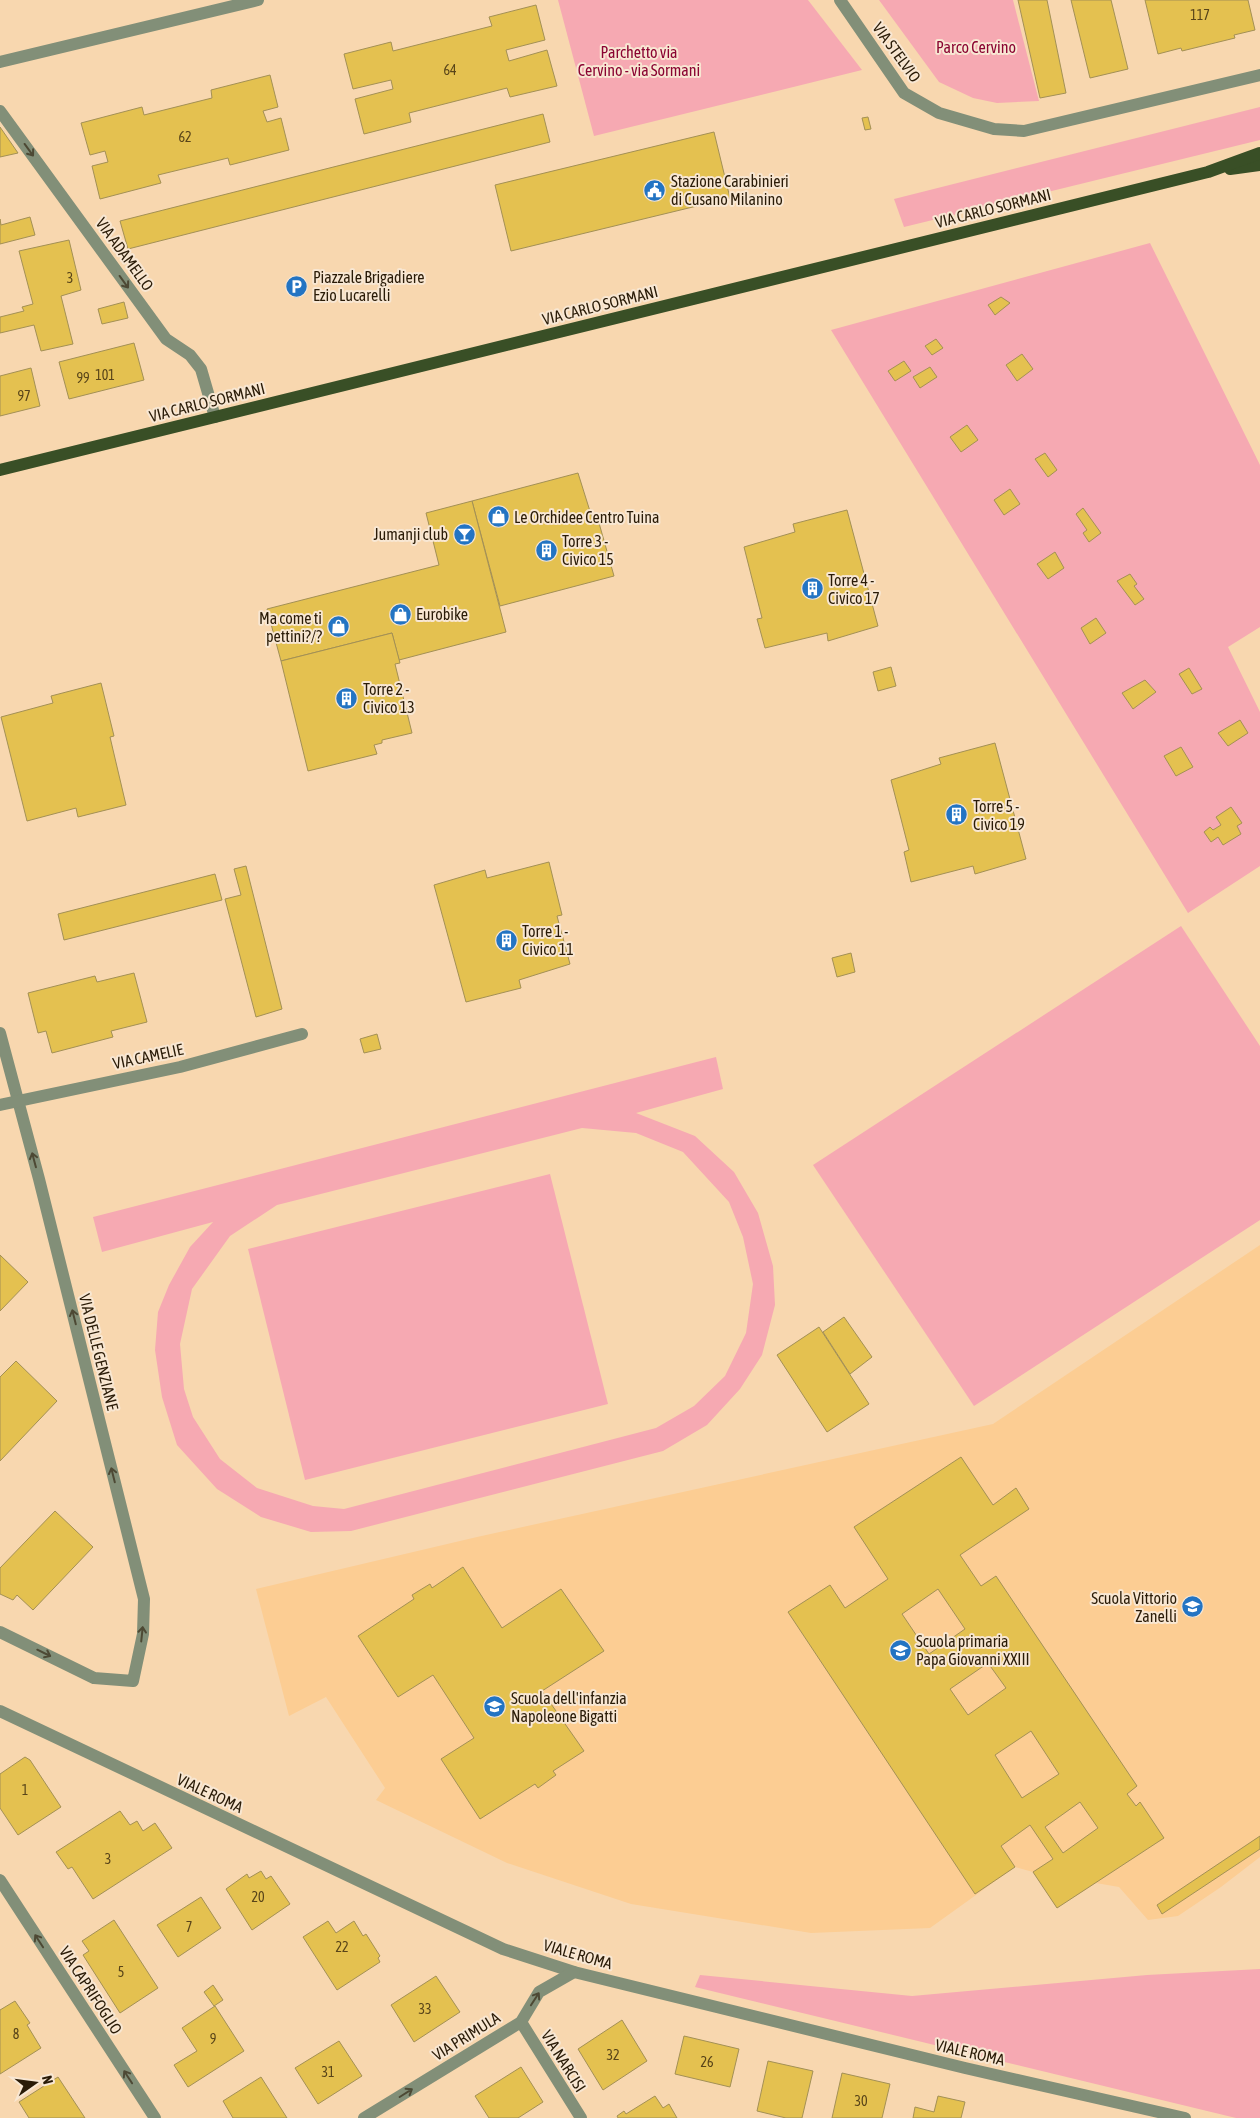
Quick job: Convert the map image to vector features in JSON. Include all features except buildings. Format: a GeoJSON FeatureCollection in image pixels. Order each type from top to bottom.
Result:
{"type":"FeatureCollection","features":[{"type":"Feature","properties":{"kind":"main road","name":"VIA CARLO SORMANI"},"geometry":{"type":"LineString","coordinates":[[1208,172],[1260,153]]}},
{"type":"Feature","properties":{"kind":"main road","name":"VIA CARLO SORMANI"},"geometry":{"type":"LineString","coordinates":[[0,470],[1208,172],[1260,165]]}},
{"type":"Feature","properties":{"kind":"street"},"geometry":{"type":"LineString","coordinates":[[0,62],[258,0]]}},
{"type":"Feature","properties":{"kind":"street","name":"VIA STELVIO"},"geometry":{"type":"LineString","coordinates":[[840,0],[904,93],[939,113],[994,129],[1024,131],[1260,76]]}},
{"type":"Feature","properties":{"kind":"street","name":"VIA ADAMELLO"},"geometry":{"type":"LineString","coordinates":[[0,111],[166,339],[190,354],[201,369],[215,417]]}},
{"type":"Feature","properties":{"kind":"street","name":"VIA DELLE GENZIANE"},"geometry":{"type":"LineString","coordinates":[[0,1033],[39,1179],[144,1599],[143,1634],[133,1682],[94,1678],[0,1632]]}},
{"type":"Feature","properties":{"kind":"street","name":"VIA CAMELIE"},"geometry":{"type":"LineString","coordinates":[[0,1105],[180,1067],[302,1034]]}},
{"type":"Feature","properties":{"kind":"street","name":"VIALE ROMA"},"geometry":{"type":"LineString","coordinates":[[0,1711],[503,1949],[574,1972],[956,2066],[1185,2118]]}},
{"type":"Feature","properties":{"kind":"street","name":"VIA CAPRIFOGLIO"},"geometry":{"type":"LineString","coordinates":[[0,1880],[155,2118]]}},
{"type":"Feature","properties":{"kind":"street","name":"VIA PRIMULA"},"geometry":{"type":"LineString","coordinates":[[364,2118],[521,2022],[539,1992],[574,1972]]}},
{"type":"Feature","properties":{"kind":"street","name":"VIA NARCISI"},"geometry":{"type":"LineString","coordinates":[[521,2022],[581,2118]]}},
{"type":"Feature","properties":{"kind":"shaded area"},"geometry":{"type":"Polygon","coordinates":[[[1260,1245],[1260,1857],[1221,1887],[1178,1916],[1148,1920],[1119,1887],[1096,1883],[1057,1908],[1033,1872],[1015,1867],[930,1928],[811,1933],[631,1904],[507,1863],[376,1800],[385,1788],[326,1697],[289,1716],[256,1589],[477,1537],[993,1424],[1260,1245]]]}},
{"type":"Feature","properties":{"kind":"green space","name":"Parchetto via Cervino - via Sormani"},"geometry":{"type":"Polygon","coordinates":[[[558,0],[808,0],[862,70],[594,136],[558,0]]]}},
{"type":"Feature","properties":{"kind":"green space","name":"Parco Cervino"},"geometry":{"type":"Polygon","coordinates":[[[879,0],[1013,0],[1039,101],[997,103],[973,98],[939,82],[879,0]]]}},
{"type":"Feature","properties":{"kind":"green space"},"geometry":{"type":"Polygon","coordinates":[[[1260,107],[1260,140],[904,227],[894,199],[1260,107]]]}},
{"type":"Feature","properties":{"kind":"green space"},"geometry":{"type":"Polygon","coordinates":[[[1150,243],[1260,465],[1260,627],[1228,647],[1260,712],[1260,866],[1188,913],[831,330],[1150,243]]]}},
{"type":"Feature","properties":{"kind":"green space"},"geometry":{"type":"Polygon","coordinates":[[[1181,926],[1260,1046],[1260,1220],[974,1406],[813,1165],[1181,926]]]}},
{"type":"Feature","properties":{"kind":"green space"},"geometry":{"type":"Polygon","coordinates":[[[716,1057],[723,1089],[636,1113],[695,1136],[734,1172],[758,1213],[773,1266],[775,1305],[762,1355],[740,1389],[707,1425],[663,1451],[351,1531],[311,1532],[261,1517],[217,1489],[177,1445],[162,1397],[155,1350],[158,1312],[169,1285],[190,1247],[213,1222],[102,1252],[93,1217],[716,1057]],[[582,1128],[277,1205],[230,1236],[192,1289],[180,1344],[184,1389],[193,1417],[220,1459],[257,1488],[313,1506],[344,1509],[656,1428],[694,1406],[725,1376],[746,1333],[753,1284],[743,1237],[729,1202],[683,1152],[636,1133],[582,1128]]]}},
{"type":"Feature","properties":{"kind":"green space"},"geometry":{"type":"Polygon","coordinates":[[[550,1174],[608,1404],[305,1480],[248,1249],[550,1174]]]}},
{"type":"Feature","properties":{"kind":"green space"},"geometry":{"type":"Polygon","coordinates":[[[1260,1969],[1260,2118],[1236,2118],[695,1987],[700,1975],[912,1996],[1147,1975],[1260,1969]]]}},
{"type":"Feature","properties":{"kind":"place","name":"Stazione Carabinieri di Cusano Milanino"},"geometry":{"type":"Point","coordinates":[655,190]}},
{"type":"Feature","properties":{"kind":"place","name":"Piazzale Brigadiere Ezio Lucarelli"},"geometry":{"type":"Point","coordinates":[297,286]}},
{"type":"Feature","properties":{"kind":"place","name":"Le Orchidee Centro Tuina"},"geometry":{"type":"Point","coordinates":[498,517]}},
{"type":"Feature","properties":{"kind":"place","name":"Jumanji club"},"geometry":{"type":"Point","coordinates":[464,534]}},
{"type":"Feature","properties":{"kind":"place","name":"Torre 3 - Civico 15"},"geometry":{"type":"Point","coordinates":[546,550]}},
{"type":"Feature","properties":{"kind":"place","name":"Torre 4 - Civico 17"},"geometry":{"type":"Point","coordinates":[812,589]}},
{"type":"Feature","properties":{"kind":"place","name":"Eurobike"},"geometry":{"type":"Point","coordinates":[400,614]}},
{"type":"Feature","properties":{"kind":"place","name":"Ma come ti pettini?/?"},"geometry":{"type":"Point","coordinates":[338,627]}},
{"type":"Feature","properties":{"kind":"place","name":"Torre 2 - Civico 13"},"geometry":{"type":"Point","coordinates":[347,698]}},
{"type":"Feature","properties":{"kind":"place","name":"Torre 5 - Civico 19"},"geometry":{"type":"Point","coordinates":[957,815]}},
{"type":"Feature","properties":{"kind":"place","name":"Torre 1 - Civico 11"},"geometry":{"type":"Point","coordinates":[506,940]}},
{"type":"Feature","properties":{"kind":"place","name":"Scuola Vittorio Zanelli"},"geometry":{"type":"Point","coordinates":[1193,1607]}},
{"type":"Feature","properties":{"kind":"place","name":"Scuola primaria Papa Giovanni XXIII"},"geometry":{"type":"Point","coordinates":[900,1650]}},
{"type":"Feature","properties":{"kind":"place","name":"Scuola dell'infanzia Napoleone Bigatti"},"geometry":{"type":"Point","coordinates":[495,1707]}}]}
